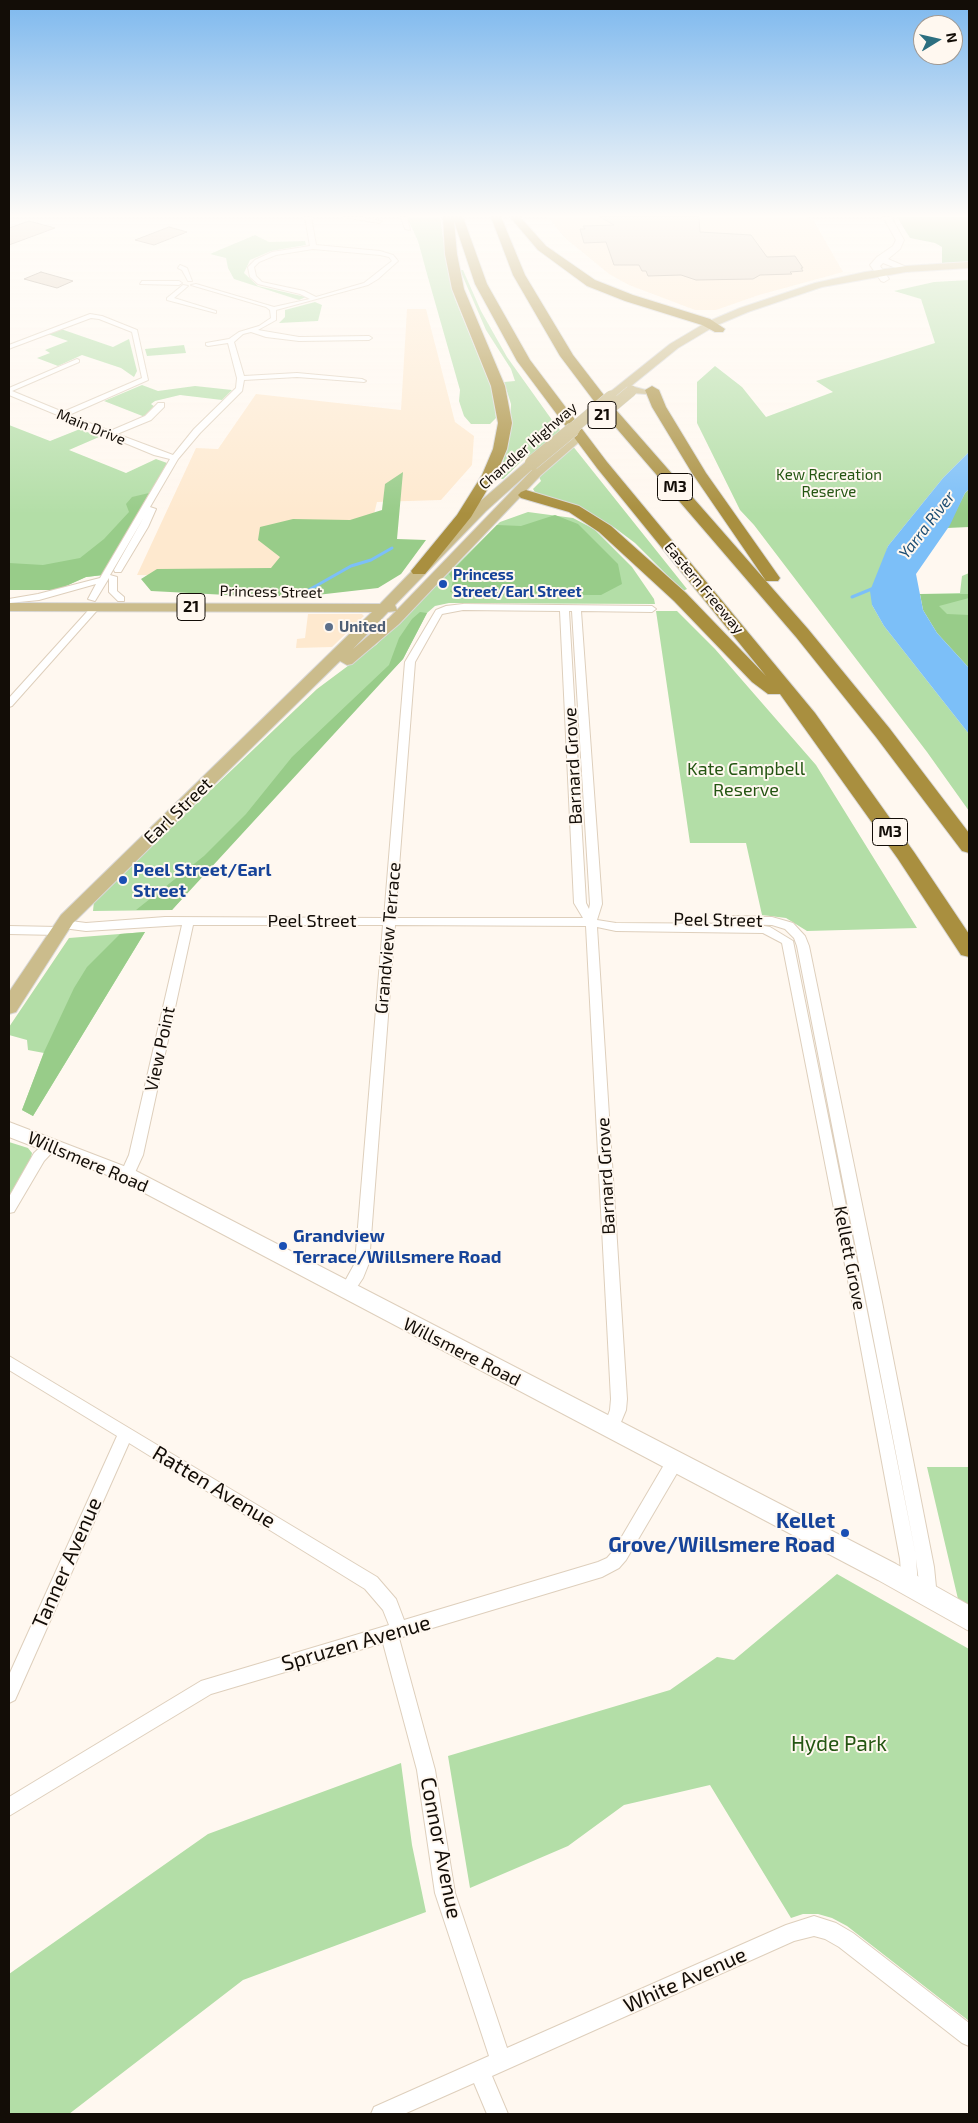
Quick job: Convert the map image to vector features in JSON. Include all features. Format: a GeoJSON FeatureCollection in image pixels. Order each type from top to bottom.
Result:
{"type":"FeatureCollection","features":[{"type":"Feature","properties":{"kind":"highway"},"geometry":{"type":"LineString","coordinates":[[419,571],[463,517],[489,475],[503,437],[505,423],[502,401],[469,316]]}},
{"type":"Feature","properties":{"kind":"highway","name":"Eastern Freeway"},"geometry":{"type":"LineString","coordinates":[[499,316],[524,361],[551,399],[602,465],[753,647],[808,717],[907,856],[969,950]]}},
{"type":"Feature","properties":{"kind":"highway","name":"M3"},"geometry":{"type":"LineString","coordinates":[[543,316],[567,356],[605,406],[802,633],[883,733],[969,847]]}},
{"type":"Feature","properties":{"kind":"highway"},"geometry":{"type":"LineString","coordinates":[[683,316],[715,327]]}},
{"type":"Feature","properties":{"kind":"highway"},"geometry":{"type":"LineString","coordinates":[[708,316],[728,317]]}},
{"type":"Feature","properties":{"kind":"highway"},"geometry":{"type":"LineString","coordinates":[[635,389],[659,407],[699,473],[787,600],[802,633]]}},
{"type":"Feature","properties":{"kind":"highway"},"geometry":{"type":"LineString","coordinates":[[489,475],[497,484],[517,495],[564,511],[605,529],[680,597],[758,678],[808,717]]}},
{"type":"Feature","properties":{"kind":"main road","name":"Chandler Highway"},"geometry":{"type":"LineString","coordinates":[[412,601],[503,507],[517,495],[534,468],[612,396],[635,389],[660,361],[696,337],[715,327],[749,316]]}},
{"type":"Feature","properties":{"kind":"main road","name":"Chandler Highway"},"geometry":{"type":"LineString","coordinates":[[715,327],[728,317]]}},
{"type":"Feature","properties":{"kind":"main road","name":"Chandler Highway"},"geometry":{"type":"LineString","coordinates":[[534,468],[635,389],[652,374],[660,361]]}},
{"type":"Feature","properties":{"kind":"main road"},"geometry":{"type":"LineString","coordinates":[[635,389],[652,374]]}},
{"type":"Feature","properties":{"kind":"main road","name":"Chandler Highway"},"geometry":{"type":"LineString","coordinates":[[383,609],[419,571],[517,495]]}},
{"type":"Feature","properties":{"kind":"main road","name":"Princess Street"},"geometry":{"type":"LineString","coordinates":[[94,603],[121,599],[336,604],[374,600],[403,588]]}},
{"type":"Feature","properties":{"kind":"main road","name":"Princess Street"},"geometry":{"type":"LineString","coordinates":[[9,603],[383,609],[412,601]]}},
{"type":"Feature","properties":{"kind":"main road","name":"Earl Street"},"geometry":{"type":"LineString","coordinates":[[257,735],[370,642],[412,601]]}},
{"type":"Feature","properties":{"kind":"main road","name":"Earl Street"},"geometry":{"type":"LineString","coordinates":[[9,1007],[60,927],[383,609]]}},
{"type":"Feature","properties":{"kind":"street"},"geometry":{"type":"LineString","coordinates":[[9,347],[95,316]]}},
{"type":"Feature","properties":{"kind":"street"},"geometry":{"type":"LineString","coordinates":[[63,415],[146,379],[135,331],[95,316]]}},
{"type":"Feature","properties":{"kind":"street"},"geometry":{"type":"LineString","coordinates":[[208,344],[231,340],[241,333],[274,319],[274,316]]}},
{"type":"Feature","properties":{"kind":"street"},"geometry":{"type":"LineString","coordinates":[[251,330],[266,335],[299,339],[368,338]]}},
{"type":"Feature","properties":{"kind":"street"},"geometry":{"type":"LineString","coordinates":[[94,603],[102,580],[175,458],[197,431],[239,389],[240,378],[231,340]]}},
{"type":"Feature","properties":{"kind":"street"},"geometry":{"type":"LineString","coordinates":[[9,392],[77,361]]}},
{"type":"Feature","properties":{"kind":"street"},"geometry":{"type":"LineString","coordinates":[[240,378],[297,375],[362,380]]}},
{"type":"Feature","properties":{"kind":"street","name":"Main Drive"},"geometry":{"type":"LineString","coordinates":[[9,392],[157,454],[175,458]]}},
{"type":"Feature","properties":{"kind":"street"},"geometry":{"type":"LineString","coordinates":[[110,434],[148,418],[161,405]]}},
{"type":"Feature","properties":{"kind":"street"},"geometry":{"type":"LineString","coordinates":[[10,700],[82,621],[113,577],[144,527],[157,490]]}},
{"type":"Feature","properties":{"kind":"street"},"geometry":{"type":"LineString","coordinates":[[113,577],[113,592],[121,599]]}},
{"type":"Feature","properties":{"kind":"street"},"geometry":{"type":"LineString","coordinates":[[9,603],[48,595],[102,580]]}},
{"type":"Feature","properties":{"kind":"street","name":"Grandview Terrace"},"geometry":{"type":"LineString","coordinates":[[346,1292],[358,1274],[362,1263],[410,662],[439,612],[463,607],[564,608]]}},
{"type":"Feature","properties":{"kind":"street"},"geometry":{"type":"LineString","coordinates":[[564,608],[652,609]]}},
{"type":"Feature","properties":{"kind":"street","name":"Barnard Grove"},"geometry":{"type":"LineString","coordinates":[[564,608],[580,903],[591,922]]}},
{"type":"Feature","properties":{"kind":"street","name":"Barnard Grove"},"geometry":{"type":"LineString","coordinates":[[576,608],[596,904],[591,922],[619,1399],[618,1410],[611,1429]]}},
{"type":"Feature","properties":{"kind":"street","name":"Peel Street"},"geometry":{"type":"LineString","coordinates":[[591,922],[615,918],[772,921],[789,926],[799,936],[803,946]]}},
{"type":"Feature","properties":{"kind":"street","name":"Peel Street"},"geometry":{"type":"LineString","coordinates":[[9,930],[147,922],[591,922],[616,926],[752,928],[766,930],[779,935]]}},
{"type":"Feature","properties":{"kind":"street","name":"View Point"},"geometry":{"type":"LineString","coordinates":[[127,1175],[136,1155],[188,922]]}},
{"type":"Feature","properties":{"kind":"street","name":"Kellett Grove"},"geometry":{"type":"LineString","coordinates":[[779,935],[787,941],[789,949],[908,1558],[920,1592]]}},
{"type":"Feature","properties":{"kind":"street","name":"Kellett Grove"},"geometry":{"type":"LineString","coordinates":[[803,946],[926,1567],[920,1592]]}},
{"type":"Feature","properties":{"kind":"street","name":"Willsmere Road"},"geometry":{"type":"LineString","coordinates":[[9,1129],[127,1175],[969,1619]]}},
{"type":"Feature","properties":{"kind":"street"},"geometry":{"type":"LineString","coordinates":[[9,1208],[39,1157],[51,1145]]}},
{"type":"Feature","properties":{"kind":"street","name":"Ratten Avenue"},"geometry":{"type":"LineString","coordinates":[[9,1362],[371,1583],[390,1605],[394,1632]]}},
{"type":"Feature","properties":{"kind":"street","name":"Tanner Avenue"},"geometry":{"type":"LineString","coordinates":[[9,1694],[126,1433]]}},
{"type":"Feature","properties":{"kind":"street","name":"Spruzen Avenue"},"geometry":{"type":"LineString","coordinates":[[9,1807],[190,1695],[208,1687],[593,1573],[613,1563],[674,1463]]}},
{"type":"Feature","properties":{"kind":"street","name":"Connor Avenue"},"geometry":{"type":"LineString","coordinates":[[394,1632],[426,1770],[445,1893],[501,2061]]}},
{"type":"Feature","properties":{"kind":"street","name":"White Avenue"},"geometry":{"type":"LineString","coordinates":[[381,2114],[793,1932],[814,1926],[829,1930],[846,1940],[969,2036]]}},
{"type":"Feature","properties":{"kind":"street"},"geometry":{"type":"LineString","coordinates":[[479,2071],[498,2114]]}},
{"type":"Feature","properties":{"kind":"shaded area"},"geometry":{"type":"Polygon","coordinates":[[[407,316],[428,316],[455,422],[474,436],[472,465],[441,500],[377,502],[358,579],[137,575],[196,448],[218,449],[256,394],[401,410],[407,316]]]}},
{"type":"Feature","properties":{"kind":"shaded area","name":"United"},"geometry":{"type":"Polygon","coordinates":[[[308,614],[362,614],[364,616],[332,647],[296,648],[297,639],[305,638],[308,614]]]}},
{"type":"Feature","properties":{"kind":"green space"},"geometry":{"type":"Polygon","coordinates":[[[319,316],[318,321],[279,323],[285,317],[319,316]]]}},
{"type":"Feature","properties":{"kind":"green space"},"geometry":{"type":"Polygon","coordinates":[[[439,316],[462,316],[493,392],[496,418],[490,424],[471,424],[464,416],[459,401],[460,390],[439,316]]]}},
{"type":"Feature","properties":{"kind":"green space"},"geometry":{"type":"Polygon","coordinates":[[[480,316],[484,316],[507,357],[552,420],[687,589],[683,591],[635,543],[615,528],[582,508],[536,494],[533,489],[541,481],[528,455],[503,479],[499,479],[510,432],[511,404],[504,382],[515,381],[511,369],[486,330],[480,316]]]}},
{"type":"Feature","properties":{"kind":"green space","name":"Kew Recreation Reserve"},"geometry":{"type":"Polygon","coordinates":[[[926,316],[969,316],[969,452],[943,478],[888,546],[872,605],[884,626],[969,734],[969,811],[927,752],[754,525],[740,510],[697,423],[697,382],[715,366],[742,387],[766,417],[833,392],[816,381],[935,343],[926,316]]]}},
{"type":"Feature","properties":{"kind":"green space"},"geometry":{"type":"Polygon","coordinates":[[[58,328],[113,347],[129,339],[137,371],[134,377],[121,368],[82,355],[58,366],[37,358],[50,353],[45,350],[68,341],[45,333],[58,328]]]}},
{"type":"Feature","properties":{"kind":"green space"},"geometry":{"type":"Polygon","coordinates":[[[184,345],[186,353],[147,356],[145,349],[184,345]]]}},
{"type":"Feature","properties":{"kind":"green space"},"geometry":{"type":"Polygon","coordinates":[[[142,385],[158,391],[195,386],[232,390],[222,400],[180,395],[155,401],[151,404],[155,407],[145,417],[104,401],[142,385]]]}},
{"type":"Feature","properties":{"kind":"green space"},"geometry":{"type":"Polygon","coordinates":[[[9,425],[50,441],[80,429],[99,437],[69,450],[126,473],[156,459],[167,463],[103,575],[86,577],[57,590],[9,590],[9,425]]]}},
{"type":"Feature","properties":{"kind":"green space"},"geometry":{"type":"Polygon","coordinates":[[[403,472],[397,539],[426,540],[401,574],[378,588],[308,596],[246,596],[151,591],[141,579],[157,569],[271,568],[280,557],[258,540],[260,527],[293,519],[350,520],[382,510],[385,484],[403,472]]]}},
{"type":"Feature","properties":{"kind":"green space"},"geometry":{"type":"Polygon","coordinates":[[[969,489],[969,527],[947,528],[965,493],[969,489]]]}},
{"type":"Feature","properties":{"kind":"green space"},"geometry":{"type":"Polygon","coordinates":[[[149,493],[103,575],[86,577],[57,590],[9,590],[9,563],[43,565],[80,558],[104,539],[129,512],[126,504],[132,497],[149,493]]]}},
{"type":"Feature","properties":{"kind":"green space"},"geometry":{"type":"Polygon","coordinates":[[[528,512],[573,518],[594,529],[632,567],[654,599],[655,604],[449,603],[435,606],[427,613],[403,659],[264,803],[172,910],[93,911],[94,901],[317,689],[376,645],[500,522],[528,512]]]}},
{"type":"Feature","properties":{"kind":"green space"},"geometry":{"type":"Polygon","coordinates":[[[555,515],[578,524],[618,564],[622,584],[601,595],[470,595],[450,592],[453,581],[449,574],[497,525],[521,526],[555,515]]]}},
{"type":"Feature","properties":{"kind":"green space"},"geometry":{"type":"Polygon","coordinates":[[[969,573],[969,668],[920,594],[960,593],[962,576],[969,573]]]}},
{"type":"Feature","properties":{"kind":"green space"},"geometry":{"type":"Polygon","coordinates":[[[920,594],[969,594],[969,598],[939,606],[947,614],[969,615],[969,668],[937,633],[923,610],[920,594]]]}},
{"type":"Feature","properties":{"kind":"green space","name":"Kate Campbell Reserve"},"geometry":{"type":"Polygon","coordinates":[[[656,611],[677,611],[715,649],[816,765],[917,928],[807,931],[786,918],[762,915],[746,843],[690,843],[656,611]]]}},
{"type":"Feature","properties":{"kind":"green space"},"geometry":{"type":"Polygon","coordinates":[[[420,612],[427,613],[403,659],[172,910],[136,910],[204,856],[246,814],[292,757],[389,665],[399,638],[412,619],[420,612]]]}},
{"type":"Feature","properties":{"kind":"green space"},"geometry":{"type":"Polygon","coordinates":[[[145,932],[33,1116],[22,1110],[44,1053],[28,1050],[27,1040],[9,1035],[9,1027],[69,938],[145,932]]]}},
{"type":"Feature","properties":{"kind":"green space"},"geometry":{"type":"Polygon","coordinates":[[[145,932],[33,1116],[22,1110],[44,1052],[74,988],[87,967],[120,934],[145,932]]]}},
{"type":"Feature","properties":{"kind":"green space"},"geometry":{"type":"Polygon","coordinates":[[[9,1142],[28,1148],[32,1153],[9,1196],[9,1142]]]}},
{"type":"Feature","properties":{"kind":"green space"},"geometry":{"type":"Polygon","coordinates":[[[927,1467],[969,1467],[969,1605],[958,1599],[927,1467]]]}},
{"type":"Feature","properties":{"kind":"green space","name":"Hyde Park"},"geometry":{"type":"Polygon","coordinates":[[[837,1574],[969,1649],[969,2021],[847,1926],[832,1918],[818,1914],[803,1914],[791,1918],[710,1785],[624,1805],[568,1846],[470,1888],[448,1756],[670,1690],[717,1657],[734,1660],[837,1574]]]}},
{"type":"Feature","properties":{"kind":"green space"},"geometry":{"type":"Polygon","coordinates":[[[401,1763],[412,1845],[426,1912],[243,1980],[69,2114],[9,2114],[9,1974],[208,1834],[401,1763]]]}},
{"type":"Feature","properties":{"kind":"water","name":"Yarra River"},"geometry":{"type":"Polygon","coordinates":[[[969,452],[969,489],[965,493],[950,525],[916,574],[923,610],[937,633],[969,668],[969,734],[884,626],[872,605],[870,591],[888,546],[943,478],[969,452]]]}},
{"type":"Feature","properties":{"kind":"waterway"},"geometry":{"type":"LineString","coordinates":[[307,591],[351,566],[371,560],[392,548]]}},
{"type":"Feature","properties":{"kind":"waterway"},"geometry":{"type":"LineString","coordinates":[[852,597],[874,588]]}},
{"type":"Feature","properties":{"kind":"place","name":"Princess Street/Earl Street"},"geometry":{"type":"Point","coordinates":[443,584]}},
{"type":"Feature","properties":{"kind":"place","name":"United"},"geometry":{"type":"Point","coordinates":[329,627]}},
{"type":"Feature","properties":{"kind":"place","name":"Peel Street/Earl Street"},"geometry":{"type":"Point","coordinates":[123,880]}},
{"type":"Feature","properties":{"kind":"place","name":"Grandview Terrace/Willsmere Road"},"geometry":{"type":"Point","coordinates":[283,1246]}},
{"type":"Feature","properties":{"kind":"place","name":"Kellet Grove/Willsmere Road"},"geometry":{"type":"Point","coordinates":[845,1533]}}]}
